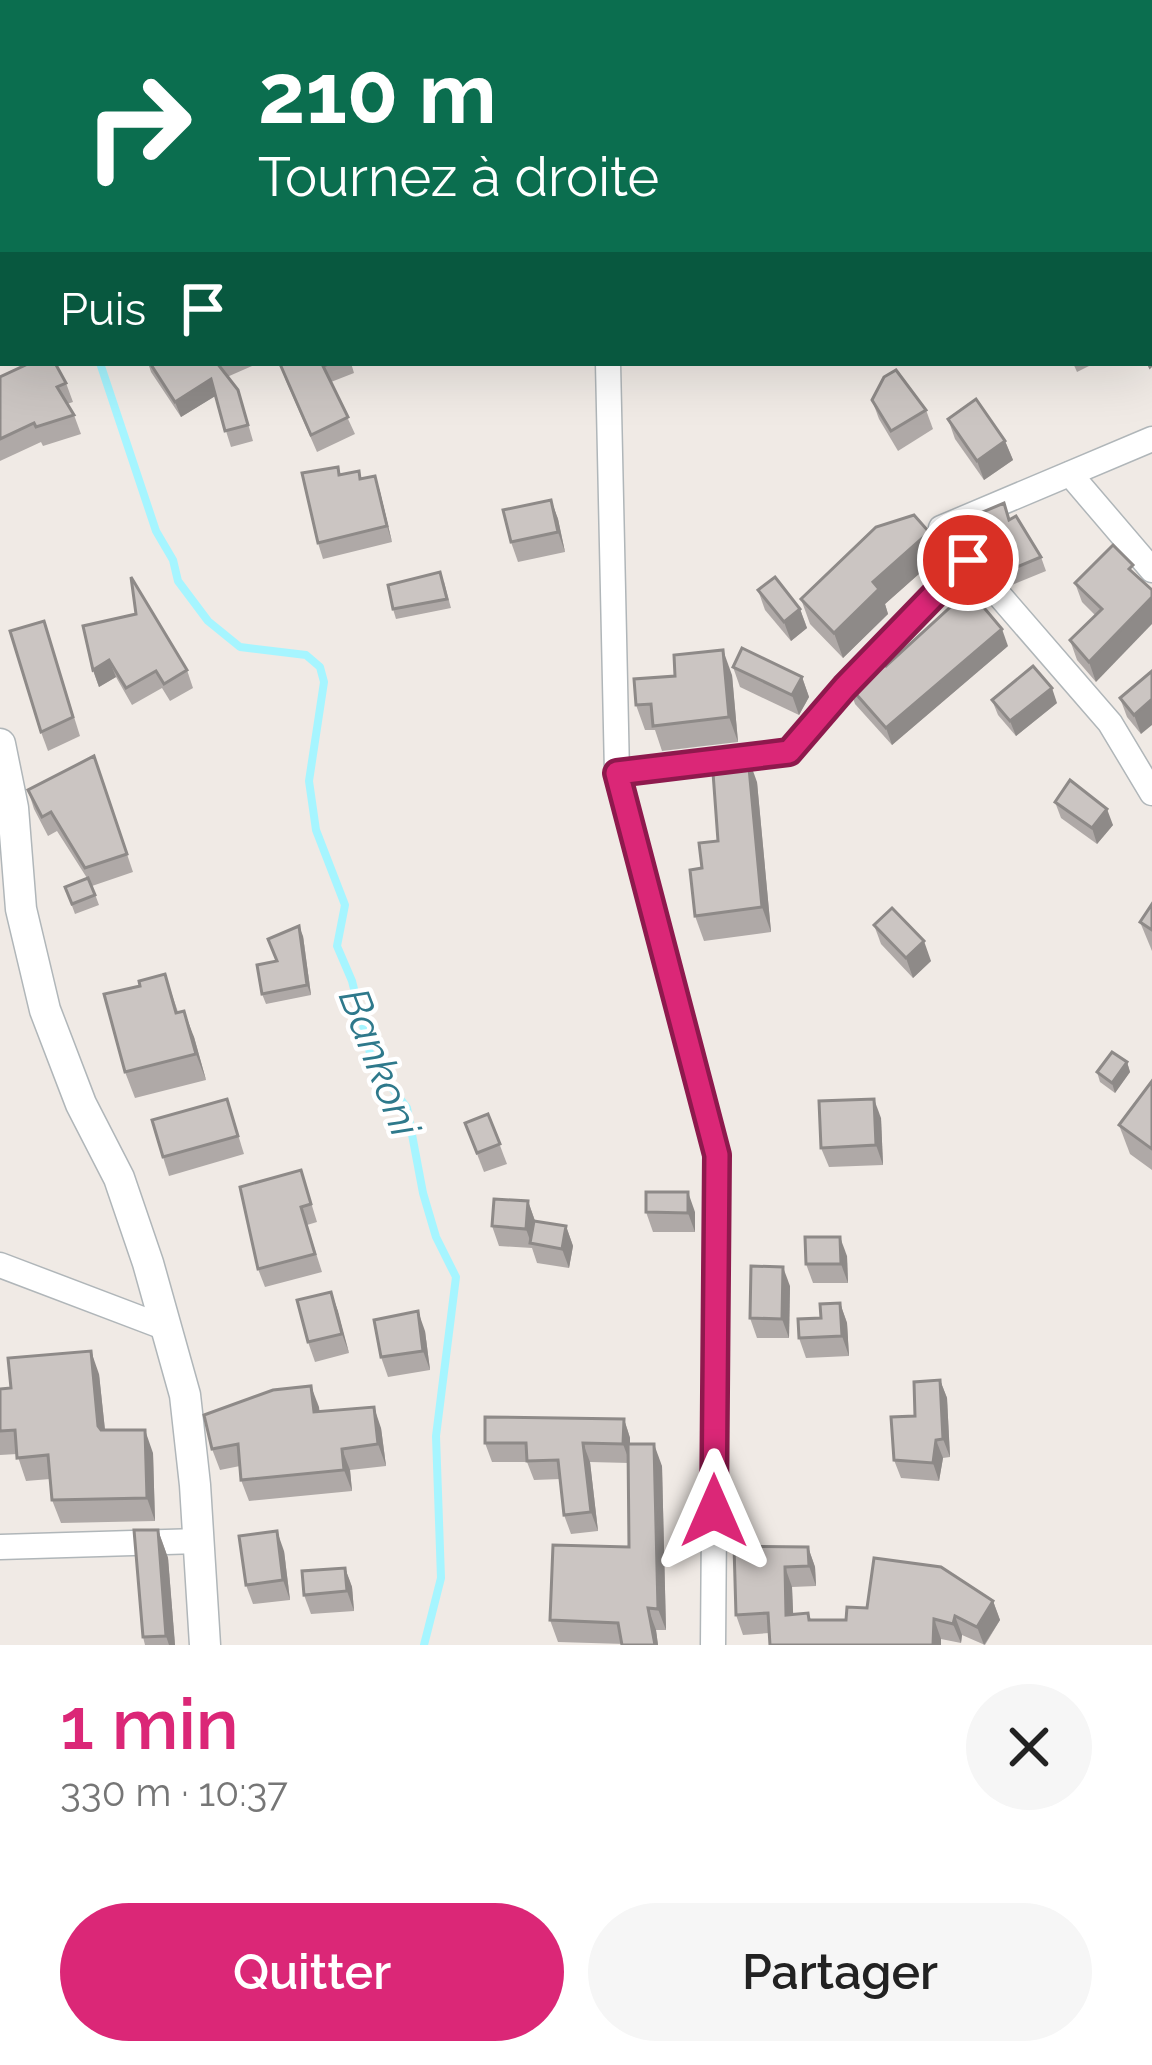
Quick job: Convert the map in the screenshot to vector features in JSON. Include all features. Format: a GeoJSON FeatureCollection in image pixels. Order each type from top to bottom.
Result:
{"type":"FeatureCollection","features":[{"type":"Feature","properties":{"kind":"street"},"geometry":{"type":"LineString","coordinates":[[608,366],[617,773],[717,1155],[713,1645]]}},
{"type":"Feature","properties":{"kind":"street"},"geometry":{"type":"LineString","coordinates":[[1152,440],[941,528],[1110,723],[1152,793]]}},
{"type":"Feature","properties":{"kind":"street"},"geometry":{"type":"LineString","coordinates":[[1070,474],[1152,570]]}},
{"type":"Feature","properties":{"kind":"street"},"geometry":{"type":"LineString","coordinates":[[617,773],[789,752],[968,560]]}},
{"type":"Feature","properties":{"kind":"street"},"geometry":{"type":"LineString","coordinates":[[0,744],[13,808],[21,909],[45,1010],[81,1104],[118,1178],[184,1395],[205,1645]]}},
{"type":"Feature","properties":{"kind":"street"},"geometry":{"type":"LineString","coordinates":[[0,1265],[166,1328]]}},
{"type":"Feature","properties":{"kind":"street"},"geometry":{"type":"LineString","coordinates":[[0,1546],[199,1541]]}},
{"type":"Feature","properties":{"kind":"building"},"geometry":{"type":"Polygon","coordinates":[[[24,366],[57,366],[66,383],[57,387],[74,415],[36,427],[34,423],[0,439],[0,377],[24,366]]]}},
{"type":"Feature","properties":{"kind":"building"},"geometry":{"type":"Polygon","coordinates":[[[152,366],[219,366],[238,390],[248,425],[225,431],[211,379],[175,402],[152,366]]]}},
{"type":"Feature","properties":{"kind":"building"},"geometry":{"type":"Polygon","coordinates":[[[281,366],[323,366],[348,417],[311,435],[281,366]]]}},
{"type":"Feature","properties":{"kind":"building"},"geometry":{"type":"Polygon","coordinates":[[[896,370],[926,410],[891,431],[872,400],[884,377],[896,370]]]}},
{"type":"Feature","properties":{"kind":"building"},"geometry":{"type":"Polygon","coordinates":[[[976,399],[1005,441],[977,461],[948,419],[976,399]]]}},
{"type":"Feature","properties":{"kind":"building"},"geometry":{"type":"Polygon","coordinates":[[[338,467],[339,475],[359,471],[360,479],[375,476],[387,526],[318,543],[302,473],[338,467]]]}},
{"type":"Feature","properties":{"kind":"building"},"geometry":{"type":"Polygon","coordinates":[[[551,500],[558,532],[511,542],[503,510],[551,500]]]}},
{"type":"Feature","properties":{"kind":"building"},"geometry":{"type":"Polygon","coordinates":[[[1004,503],[1009,520],[1016,516],[1041,557],[1007,571],[975,534],[971,517],[1004,503]]]}},
{"type":"Feature","properties":{"kind":"building"},"geometry":{"type":"Polygon","coordinates":[[[914,515],[929,532],[873,582],[879,589],[834,633],[801,599],[876,527],[914,515]]]}},
{"type":"Feature","properties":{"kind":"building"},"geometry":{"type":"Polygon","coordinates":[[[1113,545],[1133,565],[1129,569],[1152,590],[1152,597],[1089,662],[1070,640],[1102,609],[1075,583],[1113,545]]]}},
{"type":"Feature","properties":{"kind":"building"},"geometry":{"type":"Polygon","coordinates":[[[440,572],[447,599],[393,609],[388,585],[440,572]]]}},
{"type":"Feature","properties":{"kind":"building"},"geometry":{"type":"Polygon","coordinates":[[[131,577],[187,670],[164,684],[156,671],[126,688],[109,660],[93,670],[83,626],[136,614],[131,577]]]}},
{"type":"Feature","properties":{"kind":"building"},"geometry":{"type":"Polygon","coordinates":[[[775,577],[800,609],[784,622],[758,590],[775,577]]]}},
{"type":"Feature","properties":{"kind":"building"},"geometry":{"type":"Polygon","coordinates":[[[969,590],[1002,629],[886,728],[849,686],[874,656],[886,666],[969,590]]]}},
{"type":"Feature","properties":{"kind":"building"},"geometry":{"type":"Polygon","coordinates":[[[44,621],[73,717],[41,732],[10,631],[44,621]]]}},
{"type":"Feature","properties":{"kind":"building"},"geometry":{"type":"Polygon","coordinates":[[[742,648],[802,677],[792,695],[733,667],[742,648]]]}},
{"type":"Feature","properties":{"kind":"building"},"geometry":{"type":"Polygon","coordinates":[[[723,650],[729,717],[653,726],[651,704],[636,705],[634,679],[675,676],[674,655],[723,650]]]}},
{"type":"Feature","properties":{"kind":"building"},"geometry":{"type":"Polygon","coordinates":[[[1033,666],[1052,688],[1010,721],[992,700],[1033,666]]]}},
{"type":"Feature","properties":{"kind":"building"},"geometry":{"type":"Polygon","coordinates":[[[1152,671],[1152,699],[1134,715],[1120,698],[1152,671]]]}},
{"type":"Feature","properties":{"kind":"building"},"geometry":{"type":"Polygon","coordinates":[[[94,756],[127,854],[85,868],[51,812],[42,817],[28,790],[94,756]]]}},
{"type":"Feature","properties":{"kind":"building"},"geometry":{"type":"Polygon","coordinates":[[[748,757],[762,907],[695,916],[690,870],[702,868],[699,843],[718,841],[712,759],[748,757]]]}},
{"type":"Feature","properties":{"kind":"building"},"geometry":{"type":"Polygon","coordinates":[[[1070,780],[1107,809],[1092,828],[1055,802],[1070,780]]]}},
{"type":"Feature","properties":{"kind":"building"},"geometry":{"type":"Polygon","coordinates":[[[88,878],[95,895],[72,904],[65,887],[88,878]]]}},
{"type":"Feature","properties":{"kind":"building"},"geometry":{"type":"Polygon","coordinates":[[[1152,904],[1152,930],[1140,922],[1152,904]]]}},
{"type":"Feature","properties":{"kind":"building"},"geometry":{"type":"Polygon","coordinates":[[[892,908],[924,941],[906,958],[874,925],[892,908]]]}},
{"type":"Feature","properties":{"kind":"building"},"geometry":{"type":"Polygon","coordinates":[[[299,926],[307,985],[262,994],[257,965],[277,961],[268,939],[299,926]]]}},
{"type":"Feature","properties":{"kind":"building"},"geometry":{"type":"Polygon","coordinates":[[[165,974],[176,1013],[184,1011],[196,1054],[125,1072],[104,994],[140,986],[139,981],[165,974]]]}},
{"type":"Feature","properties":{"kind":"building"},"geometry":{"type":"Polygon","coordinates":[[[1112,1052],[1127,1062],[1112,1083],[1097,1072],[1112,1052]]]}},
{"type":"Feature","properties":{"kind":"building"},"geometry":{"type":"Polygon","coordinates":[[[1152,1081],[1152,1149],[1119,1125],[1152,1081]]]}},
{"type":"Feature","properties":{"kind":"building"},"geometry":{"type":"Polygon","coordinates":[[[227,1099],[238,1136],[163,1157],[152,1120],[227,1099]]]}},
{"type":"Feature","properties":{"kind":"building"},"geometry":{"type":"Polygon","coordinates":[[[874,1099],[876,1145],[821,1148],[819,1101],[874,1099]]]}},
{"type":"Feature","properties":{"kind":"building"},"geometry":{"type":"Polygon","coordinates":[[[488,1114],[500,1144],[477,1153],[465,1123],[488,1114]]]}},
{"type":"Feature","properties":{"kind":"building"},"geometry":{"type":"Polygon","coordinates":[[[301,1170],[311,1204],[301,1207],[315,1254],[258,1269],[240,1187],[301,1170]]]}},
{"type":"Feature","properties":{"kind":"building"},"geometry":{"type":"Polygon","coordinates":[[[646,1192],[688,1192],[688,1213],[646,1212],[646,1192]]]}},
{"type":"Feature","properties":{"kind":"building"},"geometry":{"type":"Polygon","coordinates":[[[494,1199],[528,1201],[526,1229],[492,1226],[494,1199]]]}},
{"type":"Feature","properties":{"kind":"building"},"geometry":{"type":"Polygon","coordinates":[[[534,1221],[566,1226],[562,1249],[530,1243],[534,1221]]]}},
{"type":"Feature","properties":{"kind":"building"},"geometry":{"type":"Polygon","coordinates":[[[805,1237],[840,1237],[841,1264],[806,1264],[805,1237]]]}},
{"type":"Feature","properties":{"kind":"building"},"geometry":{"type":"Polygon","coordinates":[[[751,1266],[783,1267],[782,1319],[750,1318],[751,1266]]]}},
{"type":"Feature","properties":{"kind":"building"},"geometry":{"type":"Polygon","coordinates":[[[331,1292],[342,1334],[308,1342],[297,1300],[331,1292]]]}},
{"type":"Feature","properties":{"kind":"building"},"geometry":{"type":"Polygon","coordinates":[[[840,1303],[842,1336],[799,1338],[798,1319],[821,1318],[820,1304],[840,1303]]]}},
{"type":"Feature","properties":{"kind":"building"},"geometry":{"type":"Polygon","coordinates":[[[418,1311],[423,1351],[381,1357],[374,1320],[418,1311]]]}},
{"type":"Feature","properties":{"kind":"building"},"geometry":{"type":"Polygon","coordinates":[[[91,1351],[98,1426],[101,1430],[145,1430],[147,1498],[52,1500],[48,1455],[17,1458],[15,1430],[0,1431],[0,1389],[11,1388],[8,1358],[91,1351]]]}},
{"type":"Feature","properties":{"kind":"building"},"geometry":{"type":"Polygon","coordinates":[[[940,1380],[943,1439],[936,1440],[933,1463],[894,1460],[891,1417],[915,1416],[914,1382],[940,1380]]]}},
{"type":"Feature","properties":{"kind":"building"},"geometry":{"type":"Polygon","coordinates":[[[311,1386],[314,1412],[374,1407],[378,1444],[342,1449],[344,1470],[241,1480],[238,1444],[212,1449],[204,1415],[273,1390],[311,1386]]]}},
{"type":"Feature","properties":{"kind":"building"},"geometry":{"type":"Polygon","coordinates":[[[485,1417],[624,1419],[623,1444],[583,1443],[591,1512],[564,1515],[558,1460],[527,1461],[526,1443],[485,1443],[485,1417]]]}},
{"type":"Feature","properties":{"kind":"building"},"geometry":{"type":"Polygon","coordinates":[[[628,1444],[654,1444],[658,1609],[648,1608],[655,1645],[622,1645],[618,1623],[550,1620],[553,1545],[629,1547],[628,1444]]]}},
{"type":"Feature","properties":{"kind":"building"},"geometry":{"type":"Polygon","coordinates":[[[134,1530],[158,1530],[166,1636],[143,1637],[134,1530]]]}},
{"type":"Feature","properties":{"kind":"building"},"geometry":{"type":"Polygon","coordinates":[[[277,1531],[283,1580],[246,1585],[239,1536],[277,1531]]]}},
{"type":"Feature","properties":{"kind":"building"},"geometry":{"type":"Polygon","coordinates":[[[734,1546],[808,1547],[809,1566],[785,1567],[786,1615],[808,1613],[809,1620],[846,1620],[847,1607],[867,1608],[874,1558],[941,1567],[993,1601],[977,1627],[955,1616],[953,1624],[934,1619],[933,1645],[770,1645],[768,1613],[736,1615],[734,1546]]]}},
{"type":"Feature","properties":{"kind":"building"},"geometry":{"type":"Polygon","coordinates":[[[345,1568],[347,1591],[304,1595],[302,1571],[345,1568]]]}},
{"type":"Feature","properties":{"kind":"waterway","name":"Bankoni"},"geometry":{"type":"LineString","coordinates":[[101,366],[156,531],[173,560],[178,581],[208,621],[240,647],[306,655],[320,667],[324,682],[309,781],[316,830],[345,905],[337,946],[352,981],[372,1061],[407,1108],[423,1193],[436,1237],[456,1277],[436,1436],[441,1578],[424,1645]]}},
{"type":"Feature","properties":{"kind":"route"},"geometry":{"type":"LineString","coordinates":[[714,1511],[717,1155],[617,773],[789,752],[968,560]]}}]}
